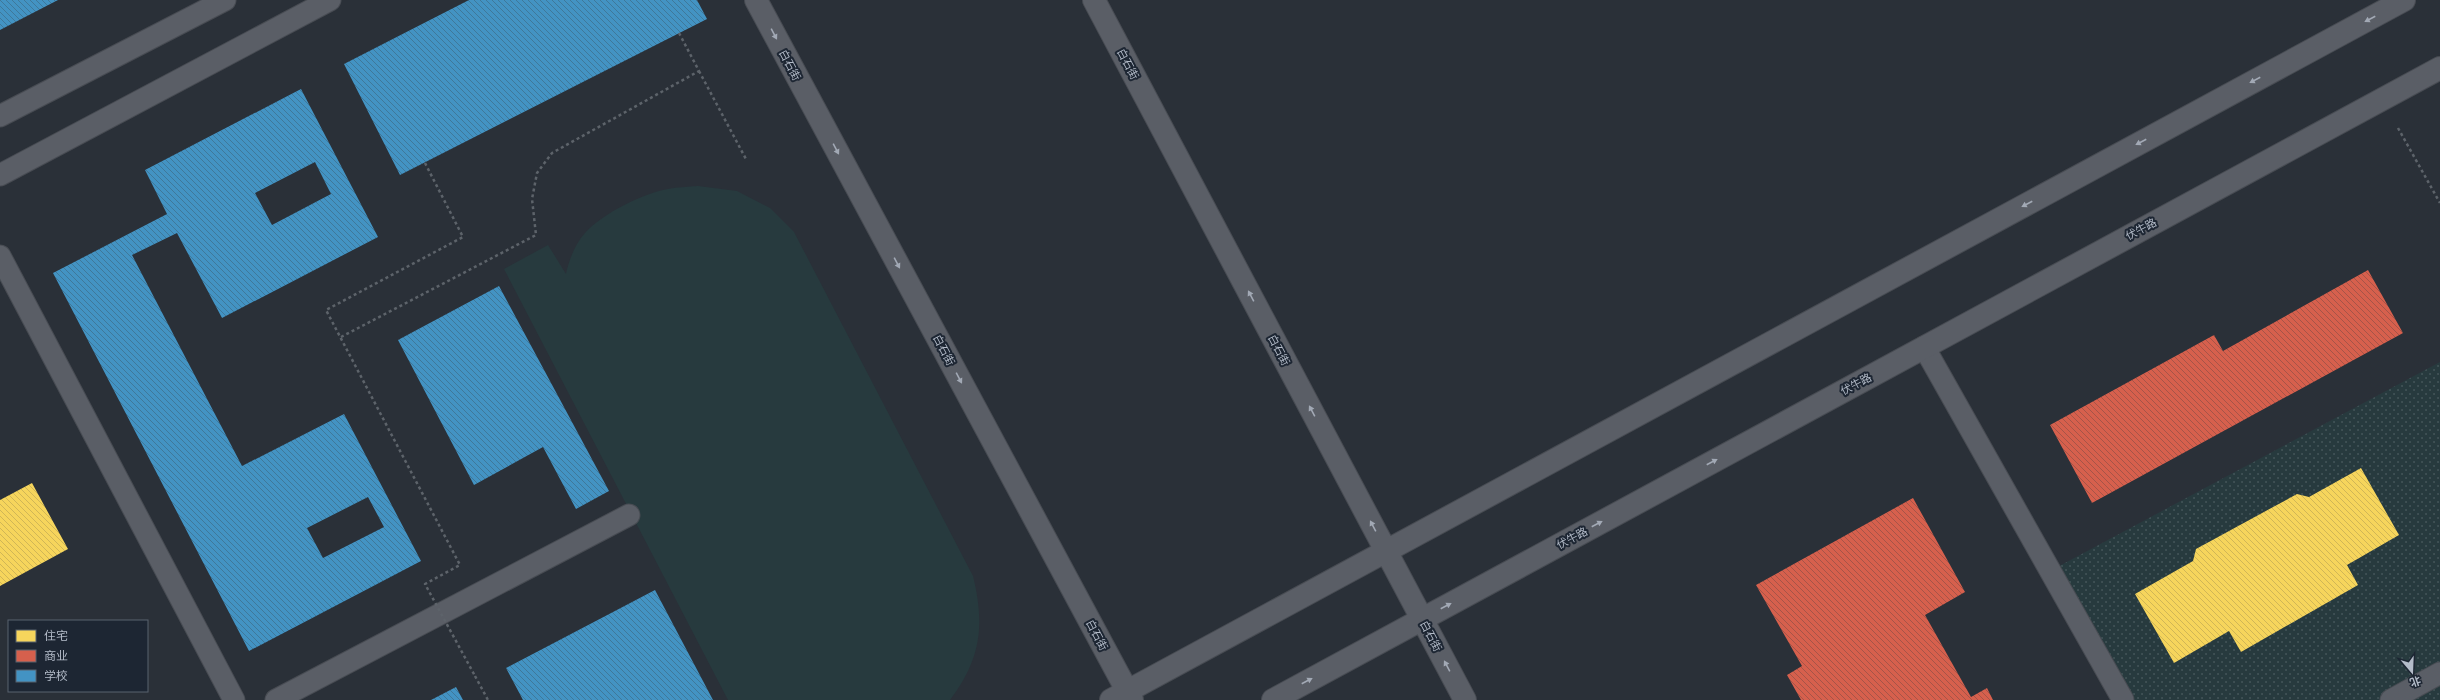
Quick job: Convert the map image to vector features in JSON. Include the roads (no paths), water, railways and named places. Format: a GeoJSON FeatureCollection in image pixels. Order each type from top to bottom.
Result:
{"type":"FeatureCollection","features":[{"type":"Feature","properties":{"kind":"street","name":"白石街"},"geometry":{"type":"LineString","coordinates":[[756,0],[1124,697]]}},
{"type":"Feature","properties":{"kind":"street","name":"白石街"},"geometry":{"type":"LineString","coordinates":[[1094,0],[1466,700]]}},
{"type":"Feature","properties":{"kind":"street"},"geometry":{"type":"LineString","coordinates":[[1124,697],[1386,550],[2404,0]]}},
{"type":"Feature","properties":{"kind":"street","name":"伏牛路"},"geometry":{"type":"LineString","coordinates":[[1273,700],[2440,68]]}},
{"type":"Feature","properties":{"kind":"lane"},"geometry":{"type":"LineString","coordinates":[[0,116],[225,0]]}},
{"type":"Feature","properties":{"kind":"lane"},"geometry":{"type":"LineString","coordinates":[[0,175],[330,0]]}},
{"type":"Feature","properties":{"kind":"lane"},"geometry":{"type":"LineString","coordinates":[[0,256],[234,700]]}},
{"type":"Feature","properties":{"kind":"lane"},"geometry":{"type":"LineString","coordinates":[[1924,347],[2123,700]]}},
{"type":"Feature","properties":{"kind":"lane"},"geometry":{"type":"LineString","coordinates":[[276,700],[629,515]]}},
{"type":"Feature","properties":{"kind":"lane"},"geometry":{"type":"LineString","coordinates":[[2391,700],[2440,673]]}}]}
